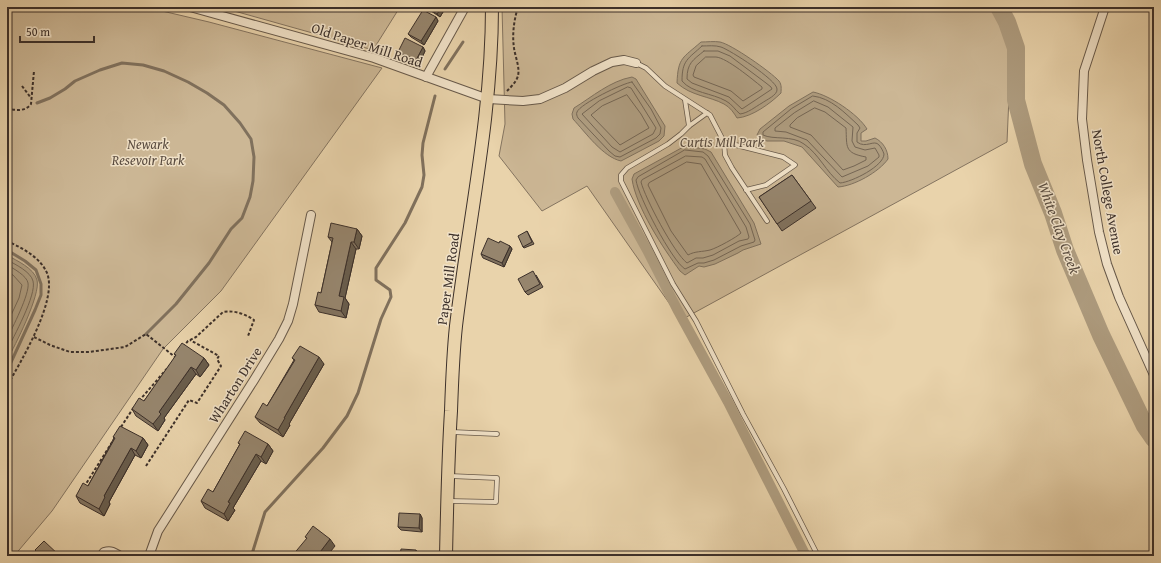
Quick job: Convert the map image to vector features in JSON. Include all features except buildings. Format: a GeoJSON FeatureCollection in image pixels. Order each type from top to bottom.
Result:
{"type":"FeatureCollection","features":[{"type":"Feature","properties":{"kind":"main road","name":"Paper Mill Road"},"geometry":{"type":"LineString","coordinates":[[446,556],[448,476],[456,328],[488,99],[492,46],[492,7]]}},
{"type":"Feature","properties":{"kind":"street","name":"Old Paper Mill Road"},"geometry":{"type":"LineString","coordinates":[[190,7],[374,58],[488,99],[523,102],[540,99],[565,88],[612,62],[624,60],[636,63]]}},
{"type":"Feature","properties":{"kind":"street"},"geometry":{"type":"LineString","coordinates":[[426,77],[465,7]]}},
{"type":"Feature","properties":{"kind":"street","name":"North College Avenue"},"geometry":{"type":"LineString","coordinates":[[1105,7],[1084,71],[1082,119],[1087,160],[1098,232],[1107,264],[1119,297],[1154,376]]}},
{"type":"Feature","properties":{"kind":"street","name":"Wharton Drive"},"geometry":{"type":"LineString","coordinates":[[149,556],[158,531],[254,380],[288,321],[293,304],[311,215]]}},
{"type":"Feature","properties":{"kind":"street"},"geometry":{"type":"LineString","coordinates":[[101,556],[104,552],[109,550],[120,556]]}},
{"type":"Feature","properties":{"kind":"lane"},"geometry":{"type":"LineString","coordinates":[[636,63],[646,68],[665,86],[710,115],[724,142],[725,155],[767,221]]}},
{"type":"Feature","properties":{"kind":"lane"},"geometry":{"type":"LineString","coordinates":[[685,100],[689,126]]}},
{"type":"Feature","properties":{"kind":"lane"},"geometry":{"type":"LineString","coordinates":[[707,113],[668,144],[627,168],[621,175],[621,181],[673,284],[696,321],[818,556]]}},
{"type":"Feature","properties":{"kind":"lane"},"geometry":{"type":"LineString","coordinates":[[724,142],[783,157],[795,165],[766,185],[746,190]]}},
{"type":"Feature","properties":{"kind":"lane"},"geometry":{"type":"LineString","coordinates":[[450,432],[496,434]]}},
{"type":"Feature","properties":{"kind":"lane"},"geometry":{"type":"LineString","coordinates":[[447,500],[496,502],[496,478],[448,476]]}},
{"type":"Feature","properties":{"kind":"path"},"geometry":{"type":"LineString","coordinates":[[506,92],[518,77],[513,33],[518,7]]}},
{"type":"Feature","properties":{"kind":"path"},"geometry":{"type":"LineString","coordinates":[[7,109],[23,110],[28,108],[31,104],[34,71]]}},
{"type":"Feature","properties":{"kind":"path"},"geometry":{"type":"LineString","coordinates":[[22,86],[32,99]]}},
{"type":"Feature","properties":{"kind":"path"},"geometry":{"type":"LineString","coordinates":[[7,241],[20,247],[41,264],[46,272],[50,290],[33,337],[7,386]]}},
{"type":"Feature","properties":{"kind":"path"},"geometry":{"type":"LineString","coordinates":[[180,352],[190,340],[223,312],[229,311],[247,315],[254,320],[248,336]]}},
{"type":"Feature","properties":{"kind":"path"},"geometry":{"type":"LineString","coordinates":[[33,337],[70,352],[89,352],[125,347],[146,334],[175,357],[134,407],[80,493]]}},
{"type":"Feature","properties":{"kind":"path"},"geometry":{"type":"LineString","coordinates":[[146,466],[189,400],[197,403],[221,366],[217,358],[220,356],[190,340]]}},
{"type":"Feature","properties":{"kind":"green space","name":"Newark Resevoir Park"},"geometry":{"type":"Polygon","coordinates":[[[7,7],[145,7],[209,22],[382,68],[221,291],[163,349],[52,511],[14,556],[7,556],[7,7]]]}},
{"type":"Feature","properties":{"kind":"green space"},"geometry":{"type":"Polygon","coordinates":[[[220,7],[400,7],[373,50],[220,7]]]}},
{"type":"Feature","properties":{"kind":"green space","name":"Curtis Mill Park"},"geometry":{"type":"Polygon","coordinates":[[[502,7],[992,7],[1011,51],[1007,142],[681,320],[587,186],[542,211],[499,156],[505,124],[502,7]]]}},
{"type":"Feature","properties":{"kind":"water"},"geometry":{"type":"Polygon","coordinates":[[[701,42],[720,42],[751,59],[779,81],[781,93],[767,105],[755,112],[737,118],[730,108],[724,104],[688,91],[677,83],[680,63],[686,55],[701,42]]]}},
{"type":"Feature","properties":{"kind":"water"},"geometry":{"type":"Polygon","coordinates":[[[632,77],[636,79],[665,126],[664,136],[659,141],[621,161],[614,159],[601,150],[573,119],[572,114],[574,108],[602,90],[616,82],[632,77]]]}},
{"type":"Feature","properties":{"kind":"water"},"geometry":{"type":"Polygon","coordinates":[[[813,92],[835,101],[850,111],[863,123],[867,129],[861,133],[861,141],[875,138],[880,142],[887,152],[888,159],[879,169],[866,178],[838,187],[802,147],[784,141],[767,141],[760,139],[757,135],[760,129],[789,106],[813,92]]]}},
{"type":"Feature","properties":{"kind":"water"},"geometry":{"type":"Polygon","coordinates":[[[685,146],[705,149],[711,152],[754,223],[761,244],[743,250],[715,264],[704,267],[699,266],[685,275],[673,262],[651,227],[639,202],[632,179],[634,174],[685,146]]]}},
{"type":"Feature","properties":{"kind":"water"},"geometry":{"type":"Polygon","coordinates":[[[7,255],[29,268],[37,280],[37,287],[31,308],[16,344],[7,360],[7,255]]]}},
{"type":"Feature","properties":{"kind":"waterway","name":"White Clay Creek"},"geometry":{"type":"LineString","coordinates":[[999,7],[1007,22],[1016,48],[1016,100],[1033,164],[1053,213],[1065,250],[1101,335],[1145,426],[1154,439]]}},
{"type":"Feature","properties":{"kind":"waterway"},"geometry":{"type":"LineString","coordinates":[[445,69],[463,42]]}},
{"type":"Feature","properties":{"kind":"waterway"},"geometry":{"type":"LineString","coordinates":[[37,103],[50,98],[75,81],[100,70],[122,63],[143,65],[164,71],[207,93],[224,105],[240,123],[251,139],[254,157],[253,181],[250,197],[242,218],[231,229],[209,263],[176,304],[146,334]]}},
{"type":"Feature","properties":{"kind":"waterway"},"geometry":{"type":"LineString","coordinates":[[250,556],[252,554],[265,512],[323,448],[347,416],[358,393],[381,319],[391,297],[390,290],[376,280],[376,268],[405,223],[422,187],[424,175],[422,155],[423,143],[435,96]]}},
{"type":"Feature","properties":{"kind":"waterway"},"geometry":{"type":"LineString","coordinates":[[615,192],[728,402],[806,556]]}},
{"type":"Feature","properties":{"kind":"waterway"},"geometry":{"type":"LineString","coordinates":[[7,250],[36,270],[41,284],[41,295],[7,371]]}}]}
